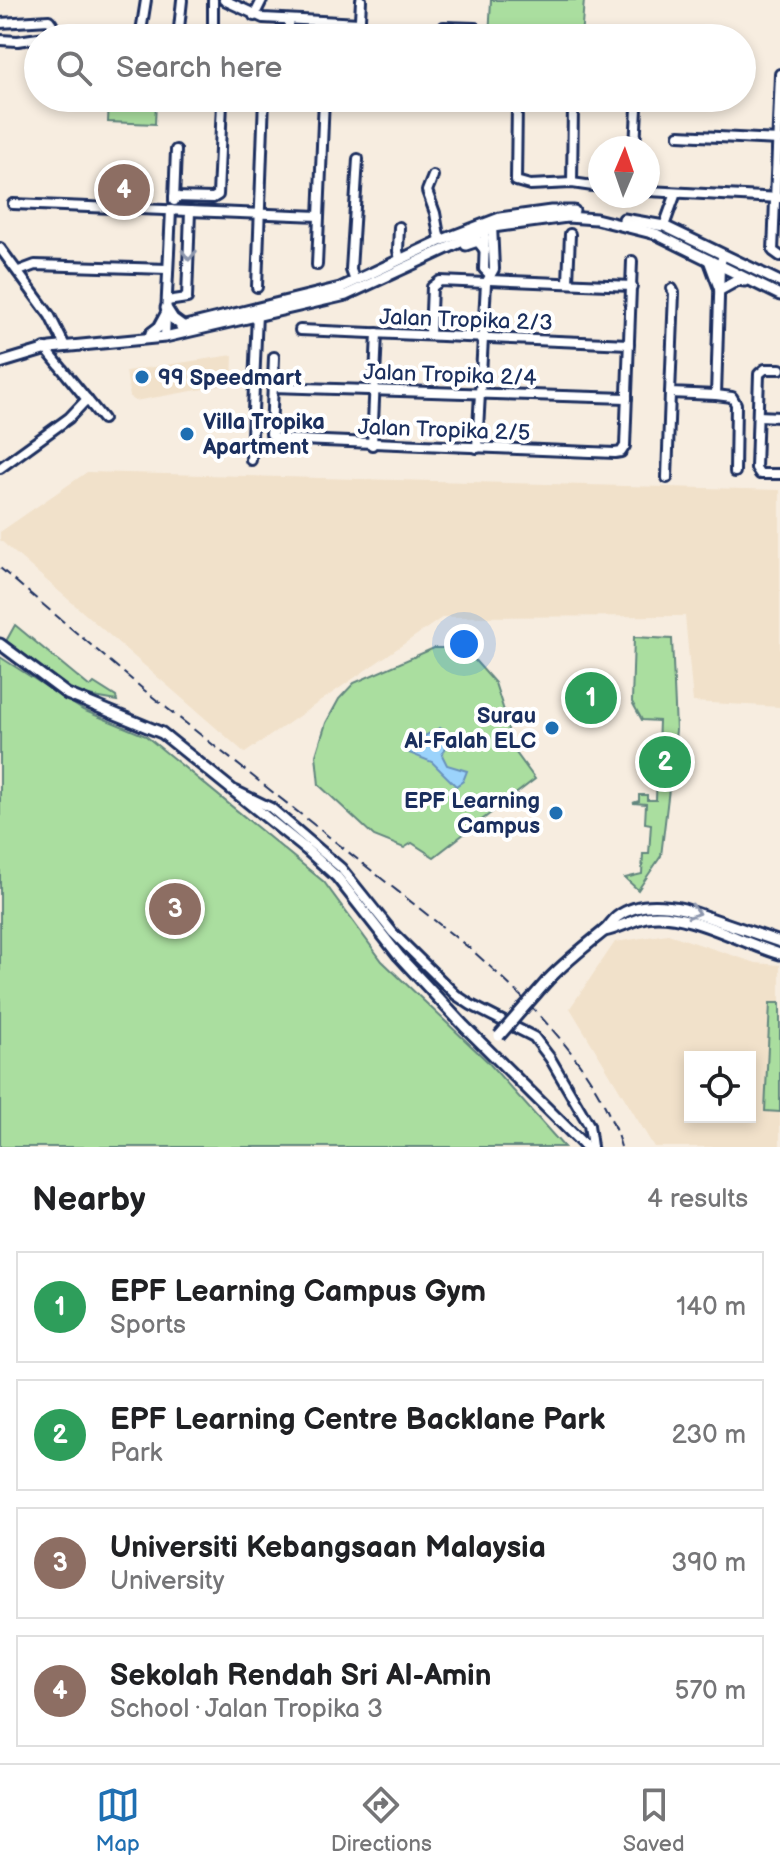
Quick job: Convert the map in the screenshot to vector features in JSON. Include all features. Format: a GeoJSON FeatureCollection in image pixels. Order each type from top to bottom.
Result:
{"type":"FeatureCollection","features":[{"type":"Feature","properties":{"kind":"street"},"geometry":{"type":"LineString","coordinates":[[142,24],[146,0]]}},
{"type":"Feature","properties":{"kind":"street"},"geometry":{"type":"LineString","coordinates":[[179,24],[182,0]]}},
{"type":"Feature","properties":{"kind":"street"},"geometry":{"type":"LineString","coordinates":[[213,0],[213,24]]}},
{"type":"Feature","properties":{"kind":"street"},"geometry":{"type":"LineString","coordinates":[[224,0],[254,16],[360,23],[361,0]]}},
{"type":"Feature","properties":{"kind":"street"},"geometry":{"type":"LineString","coordinates":[[254,16],[262,0]]}},
{"type":"Feature","properties":{"kind":"street"},"geometry":{"type":"LineString","coordinates":[[0,23],[49,20],[52,24]]}},
{"type":"Feature","properties":{"kind":"street"},"geometry":{"type":"LineString","coordinates":[[0,40],[24,40]]}},
{"type":"Feature","properties":{"kind":"street"},"geometry":{"type":"LineString","coordinates":[[777,254],[780,78]]}},
{"type":"Feature","properties":{"kind":"street"},"geometry":{"type":"LineString","coordinates":[[174,197],[213,198],[218,195],[222,112]]}},
{"type":"Feature","properties":{"kind":"street"},"geometry":{"type":"LineString","coordinates":[[257,287],[263,112]]}},
{"type":"Feature","properties":{"kind":"street"},"geometry":{"type":"LineString","coordinates":[[317,265],[323,112]]}},
{"type":"Feature","properties":{"kind":"street"},"geometry":{"type":"LineString","coordinates":[[517,112],[516,181],[530,185],[588,185]]}},
{"type":"Feature","properties":{"kind":"street"},"geometry":{"type":"LineString","coordinates":[[572,183],[573,112]]}},
{"type":"Feature","properties":{"kind":"street"},"geometry":{"type":"LineString","coordinates":[[636,136],[637,112]]}},
{"type":"Feature","properties":{"kind":"street"},"geometry":{"type":"LineString","coordinates":[[679,135],[778,140]]}},
{"type":"Feature","properties":{"kind":"street"},"geometry":{"type":"LineString","coordinates":[[165,334],[176,150]]}},
{"type":"Feature","properties":{"kind":"street"},"geometry":{"type":"LineString","coordinates":[[355,281],[351,270],[358,159]]}},
{"type":"Feature","properties":{"kind":"street"},"geometry":{"type":"LineString","coordinates":[[433,176],[427,191],[440,241]]}},
{"type":"Feature","properties":{"kind":"street"},"geometry":{"type":"LineString","coordinates":[[660,192],[777,198]]}},
{"type":"Feature","properties":{"kind":"street"},"geometry":{"type":"LineString","coordinates":[[664,226],[676,193]]}},
{"type":"Feature","properties":{"kind":"street"},"geometry":{"type":"LineString","coordinates":[[13,204],[319,216]]}},
{"type":"Feature","properties":{"kind":"street"},"geometry":{"type":"LineString","coordinates":[[0,362],[48,348],[140,339],[257,312],[340,288],[508,216],[565,210],[664,226],[722,260],[752,283]]}},
{"type":"Feature","properties":{"kind":"street"},"geometry":{"type":"LineString","coordinates":[[140,339],[159,327],[166,308],[187,298],[190,211]]}},
{"type":"Feature","properties":{"kind":"street"},"geometry":{"type":"LineString","coordinates":[[151,333],[165,334],[184,327],[346,295],[440,241],[487,226],[567,217],[596,219],[656,234],[707,258],[722,260],[780,282]]}},
{"type":"Feature","properties":{"kind":"street"},"geometry":{"type":"LineString","coordinates":[[487,226],[484,269],[488,279]]}},
{"type":"Feature","properties":{"kind":"street"},"geometry":{"type":"LineString","coordinates":[[477,448],[488,279],[494,269],[487,226]]}},
{"type":"Feature","properties":{"kind":"street"},"geometry":{"type":"LineString","coordinates":[[399,227],[403,263]]}},
{"type":"Feature","properties":{"kind":"street"},"geometry":{"type":"LineString","coordinates":[[568,282],[570,234]]}},
{"type":"Feature","properties":{"kind":"street"},"geometry":{"type":"LineString","coordinates":[[403,263],[414,268],[475,241],[482,243],[485,250]]}},
{"type":"Feature","properties":{"kind":"street"},"geometry":{"type":"LineString","coordinates":[[0,248],[50,316],[65,346]]}},
{"type":"Feature","properties":{"kind":"street"},"geometry":{"type":"LineString","coordinates":[[707,258],[713,266],[720,290]]}},
{"type":"Feature","properties":{"kind":"street"},"geometry":{"type":"LineString","coordinates":[[716,395],[722,260]]}},
{"type":"Feature","properties":{"kind":"street"},"geometry":{"type":"LineString","coordinates":[[627,398],[632,261]]}},
{"type":"Feature","properties":{"kind":"street"},"geometry":{"type":"LineString","coordinates":[[19,271],[35,265],[168,269]]}},
{"type":"Feature","properties":{"kind":"street"},"geometry":{"type":"LineString","coordinates":[[430,335],[432,287],[440,281],[488,279],[632,286]]}},
{"type":"Feature","properties":{"kind":"street"},"geometry":{"type":"LineString","coordinates":[[720,290],[738,280],[780,295]]}},
{"type":"Feature","properties":{"kind":"street"},"geometry":{"type":"LineString","coordinates":[[667,478],[672,289]]}},
{"type":"Feature","properties":{"kind":"street"},"geometry":{"type":"LineString","coordinates":[[166,308],[173,319],[184,327]]}},
{"type":"Feature","properties":{"kind":"street"},"geometry":{"type":"LineString","coordinates":[[251,460],[257,312]]}},
{"type":"Feature","properties":{"kind":"street","name":"Jalan Tropika 2/3"},"geometry":{"type":"LineString","coordinates":[[300,330],[629,344]]}},
{"type":"Feature","properties":{"kind":"street"},"geometry":{"type":"LineString","coordinates":[[372,445],[377,333]]}},
{"type":"Feature","properties":{"kind":"street"},"geometry":{"type":"LineString","coordinates":[[48,348],[103,419]]}},
{"type":"Feature","properties":{"kind":"street"},"geometry":{"type":"LineString","coordinates":[[272,387],[274,357]]}},
{"type":"Feature","properties":{"kind":"street"},"geometry":{"type":"LineString","coordinates":[[780,369],[765,369],[759,374],[756,468],[760,474],[780,474]]}},
{"type":"Feature","properties":{"kind":"street","name":"Jalan Tropika 2/4"},"geometry":{"type":"LineString","coordinates":[[272,387],[627,398]]}},
{"type":"Feature","properties":{"kind":"street","name":"Jalan Tropika 2/5"},"geometry":{"type":"LineString","coordinates":[[272,387],[272,438],[372,445],[615,453],[621,452],[625,446],[627,398]]}},
{"type":"Feature","properties":{"kind":"street"},"geometry":{"type":"LineString","coordinates":[[670,391],[732,397],[736,404],[735,472]]}},
{"type":"Feature","properties":{"kind":"street"},"geometry":{"type":"LineString","coordinates":[[0,468],[43,438],[87,399]]}},
{"type":"Feature","properties":{"kind":"street"},"geometry":{"type":"LineString","coordinates":[[758,416],[780,417]]}},
{"type":"Feature","properties":{"kind":"street"},"geometry":{"type":"LineString","coordinates":[[0,644],[67,694],[155,729],[337,877],[399,956],[587,1146]]}},
{"type":"Feature","properties":{"kind":"street"},"geometry":{"type":"LineString","coordinates":[[231,789],[271,808],[341,868],[393,933],[456,995],[534,1037],[550,1058],[589,1125],[587,1146]]}},
{"type":"Feature","properties":{"kind":"street"},"geometry":{"type":"LineString","coordinates":[[487,1048],[564,963],[625,912],[657,905],[684,909],[779,942]]}},
{"type":"Feature","properties":{"kind":"street"},"geometry":{"type":"LineString","coordinates":[[604,931],[657,916],[730,935],[776,953]]}},
{"type":"Feature","properties":{"kind":"shaded area"},"geometry":{"type":"Polygon","coordinates":[[[233,355],[232,384],[135,401],[130,397],[126,371],[233,355]]]}},
{"type":"Feature","properties":{"kind":"shaded area"},"geometry":{"type":"Polygon","coordinates":[[[87,472],[780,490],[780,707],[693,702],[685,616],[443,617],[245,753],[0,540],[0,532],[87,472]]]}},
{"type":"Feature","properties":{"kind":"shaded area"},"geometry":{"type":"Polygon","coordinates":[[[668,934],[756,963],[780,965],[780,1147],[654,1147],[570,1008],[615,942],[668,934]]]}},
{"type":"Feature","properties":{"kind":"green space"},"geometry":{"type":"Polygon","coordinates":[[[491,0],[584,0],[582,24],[490,24],[491,0]]]}},
{"type":"Feature","properties":{"kind":"green space"},"geometry":{"type":"Polygon","coordinates":[[[108,112],[156,112],[155,124],[108,122],[108,112]]]}},
{"type":"Feature","properties":{"kind":"green space"},"geometry":{"type":"Polygon","coordinates":[[[15,625],[90,687],[94,683],[116,697],[117,701],[71,693],[5,643],[15,625]]]}},
{"type":"Feature","properties":{"kind":"green space"},"geometry":{"type":"Polygon","coordinates":[[[634,637],[672,639],[676,730],[661,856],[638,890],[625,878],[642,874],[643,854],[649,854],[651,824],[645,823],[646,804],[633,803],[639,801],[639,795],[647,795],[647,800],[656,800],[659,721],[642,720],[632,702],[634,637]]]}},
{"type":"Feature","properties":{"kind":"green space"},"geometry":{"type":"Polygon","coordinates":[[[434,648],[464,648],[495,683],[511,746],[535,779],[434,857],[412,843],[404,848],[374,836],[319,785],[316,755],[326,723],[339,699],[354,683],[434,648]]]}},
{"type":"Feature","properties":{"kind":"green space"},"geometry":{"type":"Polygon","coordinates":[[[0,657],[83,710],[146,736],[324,882],[382,961],[487,1061],[564,1147],[0,1147],[0,657]]]}},
{"type":"Feature","properties":{"kind":"green space"},"geometry":{"type":"Polygon","coordinates":[[[770,1003],[780,1003],[780,1112],[765,1111],[770,1003]]]}},
{"type":"Feature","properties":{"kind":"water"},"geometry":{"type":"Polygon","coordinates":[[[440,728],[450,735],[460,732],[466,736],[463,746],[446,747],[442,755],[447,765],[467,771],[463,781],[456,786],[432,762],[409,753],[403,747],[405,741],[415,741],[440,728]]]}},
{"type":"Feature","properties":{"kind":"railway"},"geometry":{"type":"LineString","coordinates":[[0,568],[144,690],[473,951],[540,1016],[580,1064],[610,1118],[621,1147]]}},
{"type":"Feature","properties":{"kind":"place","name":"Sekolah Rendah Sri Al-Amin"},"geometry":{"type":"Point","coordinates":[124,190]}},
{"type":"Feature","properties":{"kind":"place","name":"99 Speedmart"},"geometry":{"type":"Point","coordinates":[142,377]}},
{"type":"Feature","properties":{"kind":"place","name":"Villa Tropika Apartment"},"geometry":{"type":"Point","coordinates":[187,434]}},
{"type":"Feature","properties":{"kind":"place","name":"EPF Learning Campus Gym"},"geometry":{"type":"Point","coordinates":[591,698]}},
{"type":"Feature","properties":{"kind":"place","name":"Surau Al-Falah ELC"},"geometry":{"type":"Point","coordinates":[552,728]}},
{"type":"Feature","properties":{"kind":"place","name":"EPF Learning Centre Backlane Park"},"geometry":{"type":"Point","coordinates":[665,762]}},
{"type":"Feature","properties":{"kind":"place","name":"EPF Learning Campus"},"geometry":{"type":"Point","coordinates":[556,813]}},
{"type":"Feature","properties":{"kind":"place","name":"Universiti Kebangsaan Malaysia"},"geometry":{"type":"Point","coordinates":[175,909]}}]}
